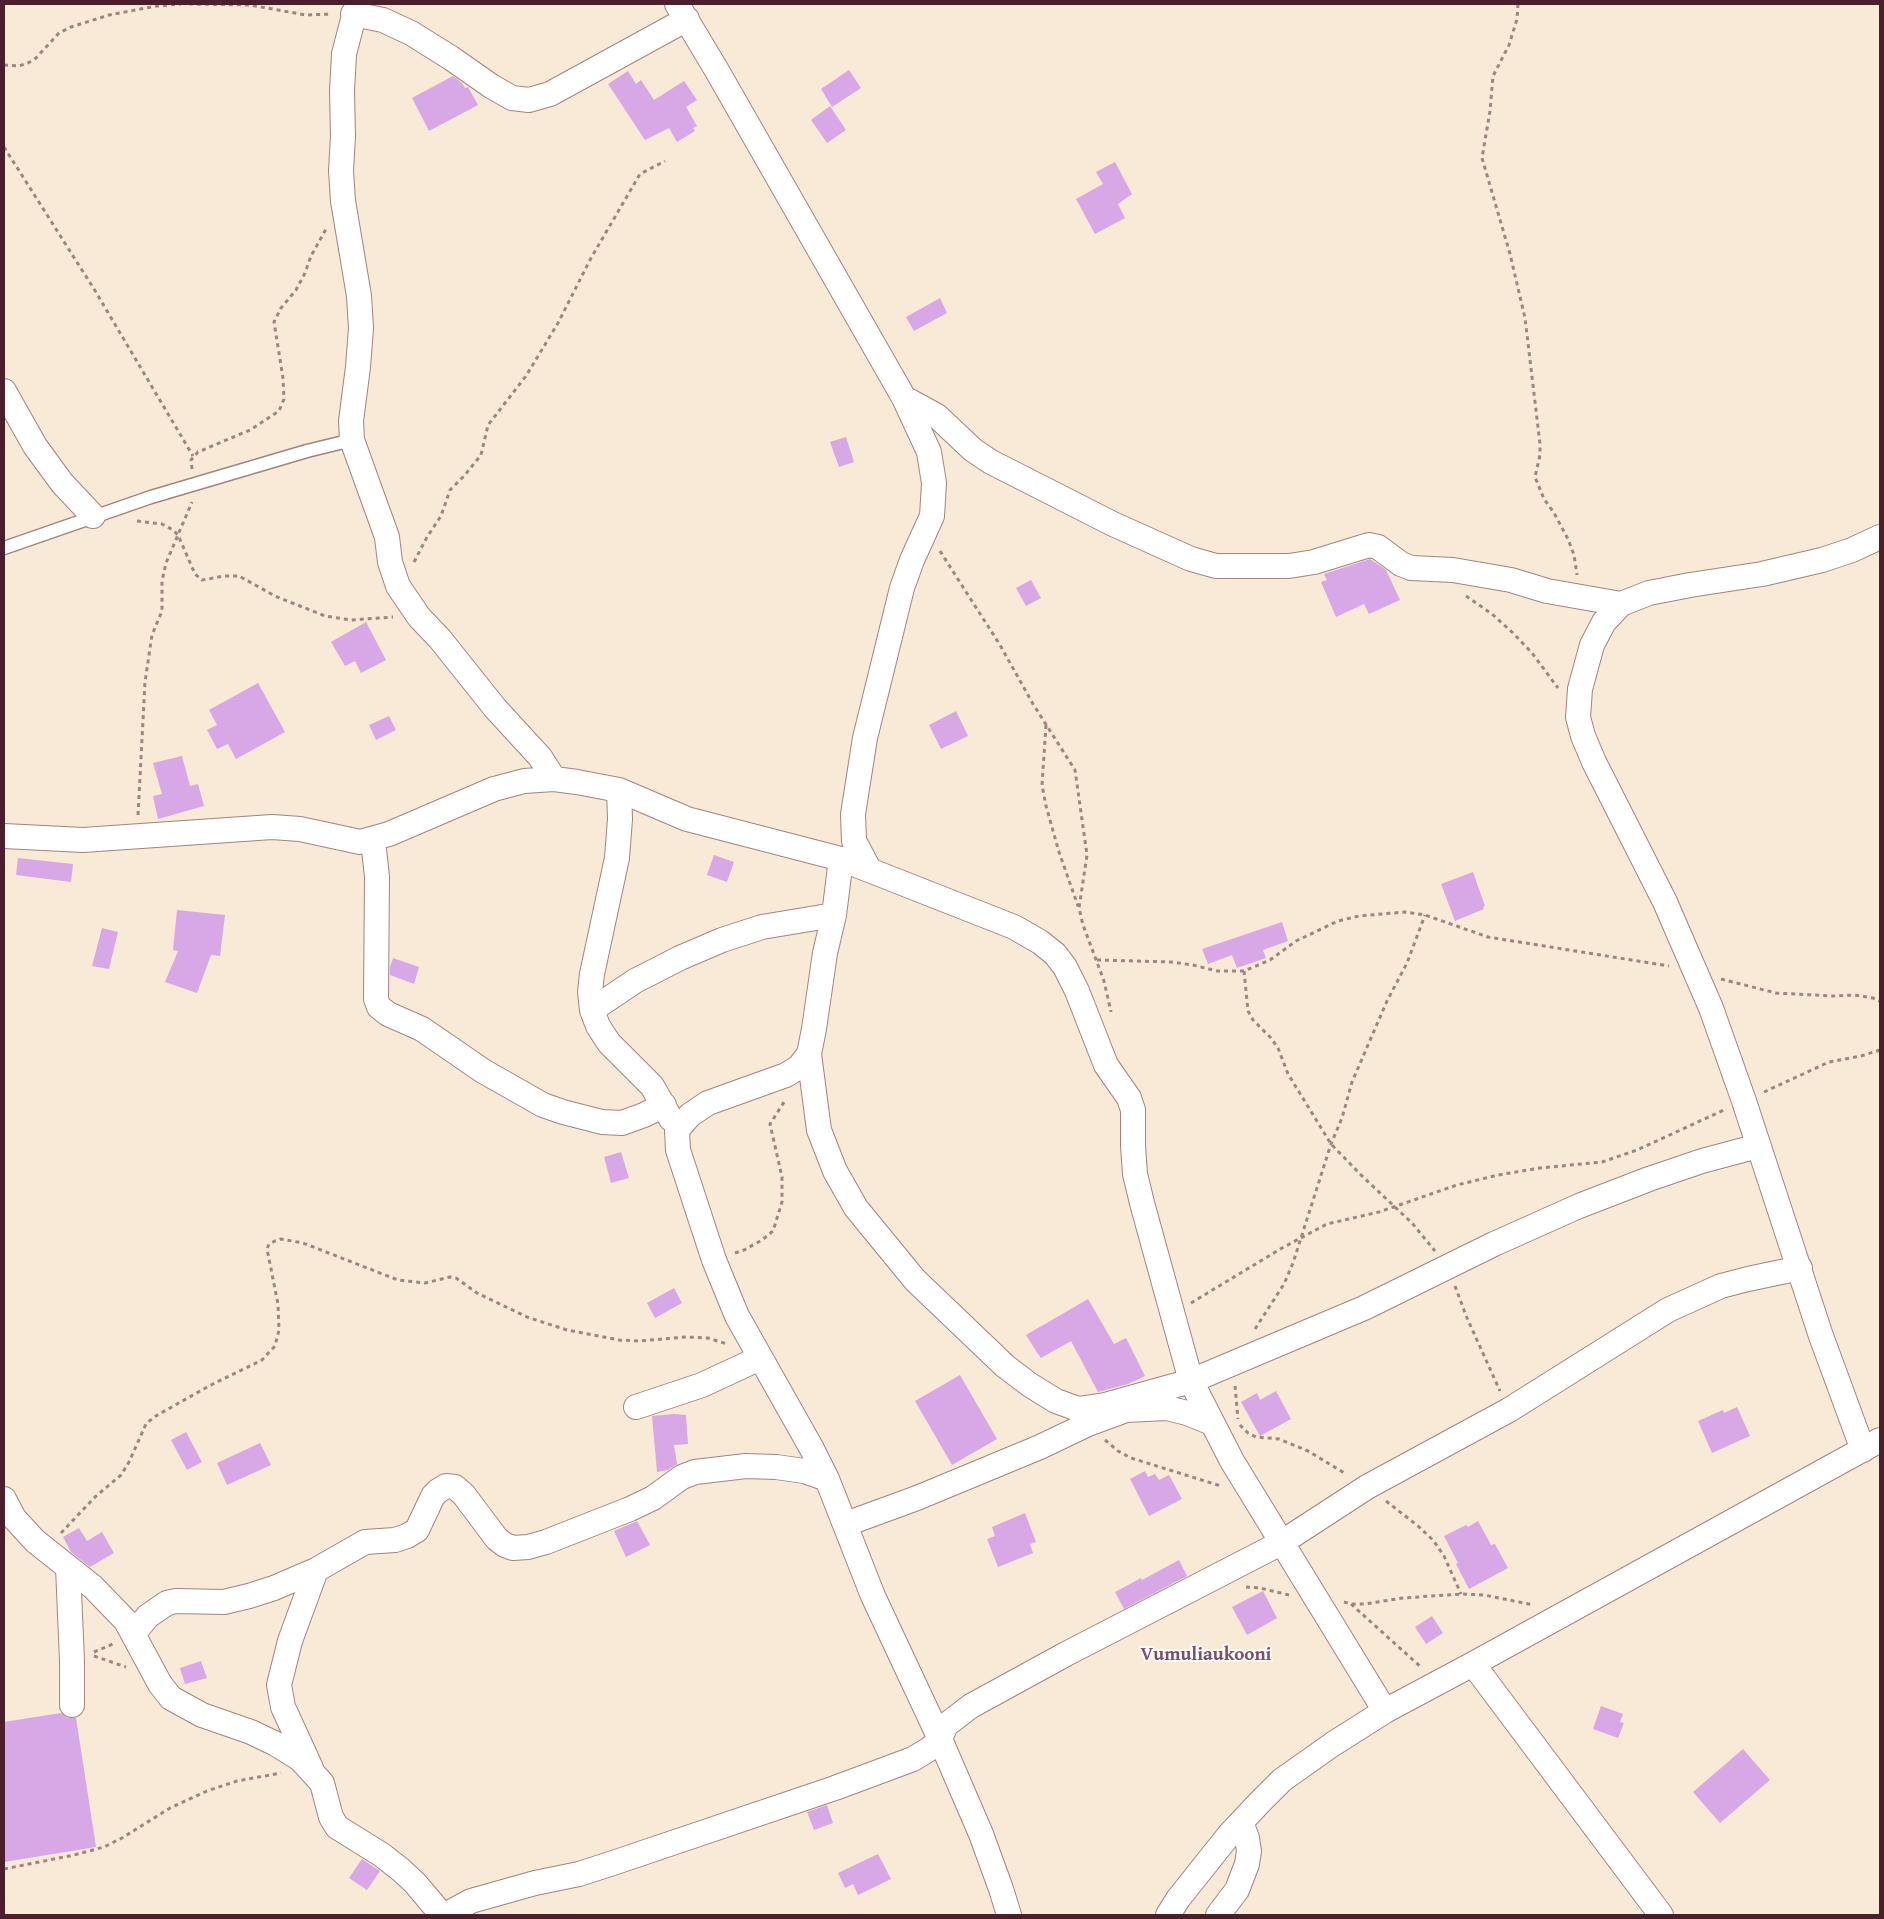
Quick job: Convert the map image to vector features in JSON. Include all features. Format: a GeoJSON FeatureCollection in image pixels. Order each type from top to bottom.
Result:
{"type":"FeatureCollection","features":[{"type":"Feature","properties":{"kind":"street"},"geometry":{"type":"LineString","coordinates":[[554,779],[540,757],[495,708],[440,639],[419,617],[398,586],[390,562],[387,537],[352,440],[351,421],[361,328],[359,296],[343,201],[341,171],[344,54],[355,9],[411,33],[512,98],[529,100],[550,94],[682,12],[904,398],[929,452],[934,483],[932,516],[912,560],[902,588],[865,738],[853,814],[852,829],[858,850],[868,869]]}},
{"type":"Feature","properties":{"kind":"street"},"geometry":{"type":"LineString","coordinates":[[4,391],[34,446],[62,483],[93,516]]}},
{"type":"Feature","properties":{"kind":"street"},"geometry":{"type":"LineString","coordinates":[[904,398],[937,416],[973,450],[991,462],[1113,524],[1191,559],[1216,566],[1289,566],[1314,562],[1360,546],[1369,545],[1378,547],[1401,564],[1411,568],[1452,570],[1511,580],[1575,597],[1621,604]]}},
{"type":"Feature","properties":{"kind":"street"},"geometry":{"type":"LineString","coordinates":[[1168,1915],[1184,1892],[1241,1822],[1289,1775],[1324,1750],[1385,1711],[1440,1683],[1872,1445],[1821,1336],[1744,1101],[1695,970],[1665,902],[1594,762],[1583,736],[1578,717],[1580,689],[1592,645],[1604,622],[1621,604],[1649,593],[1762,574],[1822,560],[1852,550],[1880,537]]}},
{"type":"Feature","properties":{"kind":"street"},"geometry":{"type":"LineString","coordinates":[[4,836],[83,840],[272,827],[300,829],[360,842],[373,840],[494,789],[524,781],[554,779],[619,790],[687,819],[841,859],[1014,927],[1040,942],[1055,954],[1066,967],[1106,1065],[1129,1098],[1133,1110],[1135,1174],[1191,1381],[1252,1495],[1385,1711]]}},
{"type":"Feature","properties":{"kind":"street"},"geometry":{"type":"LineString","coordinates":[[619,790],[620,819],[617,858],[592,974],[590,992],[592,1010],[598,1026],[609,1042],[652,1086],[676,1130],[678,1150],[714,1260],[737,1316],[758,1359],[812,1449],[827,1479],[846,1524],[859,1562],[981,1834],[1009,1915]]}},
{"type":"Feature","properties":{"kind":"street"},"geometry":{"type":"LineString","coordinates":[[373,840],[377,877],[376,999],[379,1007],[388,1014],[422,1029],[483,1071],[543,1104],[563,1112],[602,1122],[622,1123],[664,1105]]}},
{"type":"Feature","properties":{"kind":"street"},"geometry":{"type":"LineString","coordinates":[[841,859],[834,915],[825,953],[814,1029],[804,1060],[819,1130],[835,1171],[856,1208],[915,1280],[1005,1366],[1056,1402],[1078,1409],[1112,1403],[1191,1381],[1364,1308],[1494,1244],[1579,1206],[1666,1173],[1758,1146]]}},
{"type":"Feature","properties":{"kind":"street"},"geometry":{"type":"LineString","coordinates":[[592,1010],[635,981],[680,958],[722,940],[762,927],[834,915]]}},
{"type":"Feature","properties":{"kind":"street"},"geometry":{"type":"LineString","coordinates":[[676,1130],[690,1115],[708,1103],[770,1082],[804,1060]]}},
{"type":"Feature","properties":{"kind":"street"},"geometry":{"type":"LineString","coordinates":[[4,1499],[14,1518],[35,1542],[68,1567],[112,1605],[134,1633],[160,1684],[171,1698],[202,1715],[251,1732],[276,1744],[300,1759],[322,1783],[331,1817],[337,1827],[382,1855],[401,1870],[444,1915],[472,1901],[579,1874],[844,1785],[913,1759],[931,1748],[940,1739],[946,1725],[972,1706],[1081,1645],[1281,1543],[1367,1487],[1509,1410],[1668,1310],[1721,1286],[1748,1278],[1800,1268]]}},
{"type":"Feature","properties":{"kind":"street"},"geometry":{"type":"LineString","coordinates":[[636,1407],[702,1385],[758,1359]]}},
{"type":"Feature","properties":{"kind":"street"},"geometry":{"type":"LineString","coordinates":[[846,1524],[996,1466],[1088,1424],[1126,1410],[1167,1408],[1212,1422]]}},
{"type":"Feature","properties":{"kind":"street"},"geometry":{"type":"LineString","coordinates":[[134,1633],[148,1616],[167,1603],[176,1601],[224,1602],[249,1596],[274,1588],[316,1570],[365,1542],[395,1540],[412,1533],[417,1530],[438,1490],[446,1486],[454,1487],[464,1495],[497,1539],[513,1548],[528,1547],[546,1542],[630,1509],[653,1498],[682,1476],[695,1472],[746,1466],[776,1467],[804,1471],[827,1479]]}},
{"type":"Feature","properties":{"kind":"street"},"geometry":{"type":"LineString","coordinates":[[68,1567],[72,1705]]}},
{"type":"Feature","properties":{"kind":"street"},"geometry":{"type":"LineString","coordinates":[[313,1772],[283,1707],[279,1685],[290,1641],[316,1570]]}},
{"type":"Feature","properties":{"kind":"street"},"geometry":{"type":"LineString","coordinates":[[1474,1664],[1661,1915]]}},
{"type":"Feature","properties":{"kind":"street"},"geometry":{"type":"LineString","coordinates":[[1218,1915],[1237,1890],[1247,1864],[1247,1838],[1241,1822]]}},
{"type":"Feature","properties":{"kind":"lane"},"geometry":{"type":"LineString","coordinates":[[4,548],[93,516],[194,484],[352,440]]}},
{"type":"Feature","properties":{"kind":"path"},"geometry":{"type":"LineString","coordinates":[[4,65],[19,66],[28,63],[36,58],[59,33],[71,27],[109,15],[157,6],[181,4]]}},
{"type":"Feature","properties":{"kind":"path"},"geometry":{"type":"LineString","coordinates":[[189,4],[250,5],[306,15],[355,9]]}},
{"type":"Feature","properties":{"kind":"path"},"geometry":{"type":"LineString","coordinates":[[1518,4],[1517,19],[1509,45],[1493,76],[1490,111],[1482,158],[1510,254],[1525,318],[1540,444],[1540,455],[1535,477],[1544,499],[1554,513],[1574,555],[1578,571],[1578,586],[1575,597]]}},
{"type":"Feature","properties":{"kind":"path"},"geometry":{"type":"LineString","coordinates":[[4,147],[94,289],[193,456]]}},
{"type":"Feature","properties":{"kind":"path"},"geometry":{"type":"LineString","coordinates":[[398,586],[441,516],[450,490],[481,455],[488,425],[526,376],[551,335],[591,258],[640,174],[665,161]]}},
{"type":"Feature","properties":{"kind":"path"},"geometry":{"type":"LineString","coordinates":[[138,837],[138,794],[145,682],[152,635],[162,611],[162,581],[166,564],[191,505],[194,484],[191,460],[193,456],[203,449],[250,430],[278,412],[284,399],[274,322],[281,308],[296,290],[311,256],[343,201]]}},
{"type":"Feature","properties":{"kind":"path"},"geometry":{"type":"LineString","coordinates":[[128,520],[162,524],[173,530],[178,535],[195,574],[202,580],[224,576],[239,576],[275,596],[325,616],[351,620],[376,617],[419,617]]}},
{"type":"Feature","properties":{"kind":"path"},"geometry":{"type":"LineString","coordinates":[[926,530],[963,590],[1000,644],[1033,704],[1075,770],[1086,855],[1079,908]]}},
{"type":"Feature","properties":{"kind":"path"},"geometry":{"type":"LineString","coordinates":[[1462,594],[1492,614],[1513,633],[1532,653],[1559,689]]}},
{"type":"Feature","properties":{"kind":"path"},"geometry":{"type":"LineString","coordinates":[[1046,725],[1042,785],[1046,806],[1083,925],[1104,981],[1113,1021]]}},
{"type":"Feature","properties":{"kind":"path"},"geometry":{"type":"LineString","coordinates":[[1097,960],[1171,962],[1217,971],[1244,971],[1270,960],[1296,941],[1338,921],[1359,916],[1405,912],[1425,915],[1488,937],[1695,970],[1751,988],[1776,993],[1833,996],[1855,995],[1880,1001]]}},
{"type":"Feature","properties":{"kind":"path"},"geometry":{"type":"LineString","coordinates":[[1254,1331],[1284,1284],[1302,1236],[1331,1144],[1342,1118],[1352,1082],[1387,1001],[1407,963],[1425,915]]}},
{"type":"Feature","properties":{"kind":"path"},"geometry":{"type":"LineString","coordinates":[[1244,971],[1245,1001],[1248,1011],[1253,1020],[1278,1048],[1288,1074],[1331,1144],[1412,1223],[1447,1267],[1467,1318],[1509,1410]]}},
{"type":"Feature","properties":{"kind":"path"},"geometry":{"type":"LineString","coordinates":[[1173,1314],[1302,1236],[1328,1224],[1379,1212],[1456,1185],[1498,1175],[1559,1165],[1582,1165],[1618,1157],[1660,1140],[1829,1062],[1880,1050]]}},
{"type":"Feature","properties":{"kind":"path"},"geometry":{"type":"LineString","coordinates":[[714,1260],[744,1250],[773,1231],[782,1202],[782,1177],[770,1124],[775,1114],[796,1087],[804,1060]]}},
{"type":"Feature","properties":{"kind":"path"},"geometry":{"type":"LineString","coordinates":[[46,1551],[69,1523],[121,1475],[146,1424],[154,1417],[209,1386],[262,1360],[275,1346],[279,1330],[278,1304],[267,1249],[268,1244],[281,1239],[303,1243],[398,1280],[425,1283],[450,1277],[456,1278],[477,1293],[505,1307],[527,1317],[567,1330],[619,1340],[708,1338],[734,1346],[758,1359]]}},
{"type":"Feature","properties":{"kind":"path"},"geometry":{"type":"LineString","coordinates":[[1232,1364],[1237,1418],[1242,1427],[1256,1437],[1279,1439],[1308,1451],[1367,1487],[1418,1526],[1433,1540],[1444,1556],[1461,1594]]}},
{"type":"Feature","properties":{"kind":"path"},"geometry":{"type":"LineString","coordinates":[[1088,1424],[1118,1451],[1132,1458],[1252,1495]]}},
{"type":"Feature","properties":{"kind":"path"},"geometry":{"type":"LineString","coordinates":[[1239,1588],[1260,1588],[1281,1594],[1317,1599]]}},
{"type":"Feature","properties":{"kind":"path"},"geometry":{"type":"LineString","coordinates":[[1440,1683],[1408,1657],[1351,1604],[1418,1596],[1461,1594],[1484,1595],[1565,1613]]}},
{"type":"Feature","properties":{"kind":"path"},"geometry":{"type":"LineString","coordinates":[[72,1661],[101,1650],[134,1633]]}},
{"type":"Feature","properties":{"kind":"path"},"geometry":{"type":"LineString","coordinates":[[4,1869],[104,1847],[170,1808],[207,1791],[237,1781],[276,1774],[313,1772]]}},
{"type":"Feature","properties":{"kind":"building"},"geometry":{"type":"Polygon","coordinates":[[[849,70],[861,88],[832,107],[821,89],[849,70]]]}},
{"type":"Feature","properties":{"kind":"building"},"geometry":{"type":"Polygon","coordinates":[[[628,71],[636,84],[641,80],[654,100],[684,81],[697,100],[686,107],[697,126],[693,128],[695,131],[677,142],[669,128],[645,140],[608,84],[628,71]]]}},
{"type":"Feature","properties":{"kind":"building"},"geometry":{"type":"Polygon","coordinates":[[[453,76],[465,88],[468,87],[478,105],[429,131],[412,98],[453,76]]]}},
{"type":"Feature","properties":{"kind":"building"},"geometry":{"type":"Polygon","coordinates":[[[830,106],[846,130],[827,143],[811,120],[830,106]]]}},
{"type":"Feature","properties":{"kind":"building"},"geometry":{"type":"Polygon","coordinates":[[[1115,162],[1132,194],[1118,204],[1125,218],[1095,234],[1076,199],[1103,184],[1096,172],[1115,162]]]}},
{"type":"Feature","properties":{"kind":"building"},"geometry":{"type":"Polygon","coordinates":[[[940,298],[947,313],[914,331],[906,317],[940,298]]]}},
{"type":"Feature","properties":{"kind":"building"},"geometry":{"type":"Polygon","coordinates":[[[846,437],[854,462],[839,467],[830,442],[846,437]]]}},
{"type":"Feature","properties":{"kind":"building"},"geometry":{"type":"Polygon","coordinates":[[[1370,559],[1386,570],[1400,600],[1369,614],[1364,604],[1336,617],[1321,582],[1327,580],[1324,574],[1370,559]]]}},
{"type":"Feature","properties":{"kind":"building"},"geometry":{"type":"Polygon","coordinates":[[[1031,580],[1041,598],[1026,606],[1016,588],[1031,580]]]}},
{"type":"Feature","properties":{"kind":"building"},"geometry":{"type":"Polygon","coordinates":[[[366,622],[386,660],[361,673],[355,661],[345,666],[331,642],[366,622]]]}},
{"type":"Feature","properties":{"kind":"building"},"geometry":{"type":"Polygon","coordinates":[[[258,683],[285,732],[236,759],[228,744],[217,749],[207,730],[217,725],[209,710],[258,683]]]}},
{"type":"Feature","properties":{"kind":"building"},"geometry":{"type":"Polygon","coordinates":[[[956,711],[968,736],[941,749],[929,725],[956,711]]]}},
{"type":"Feature","properties":{"kind":"building"},"geometry":{"type":"Polygon","coordinates":[[[389,716],[396,730],[376,740],[369,725],[389,716]]]}},
{"type":"Feature","properties":{"kind":"building"},"geometry":{"type":"Polygon","coordinates":[[[182,756],[190,786],[198,784],[204,806],[158,819],[153,796],[162,794],[153,763],[182,756]]]}},
{"type":"Feature","properties":{"kind":"building"},"geometry":{"type":"Polygon","coordinates":[[[714,855],[734,862],[727,882],[707,875],[714,855]]]}},
{"type":"Feature","properties":{"kind":"building"},"geometry":{"type":"Polygon","coordinates":[[[18,858],[73,864],[71,882],[16,875],[18,858]]]}},
{"type":"Feature","properties":{"kind":"building"},"geometry":{"type":"Polygon","coordinates":[[[1473,872],[1485,906],[1483,907],[1484,909],[1455,921],[1441,884],[1473,872]]]}},
{"type":"Feature","properties":{"kind":"building"},"geometry":{"type":"Polygon","coordinates":[[[177,910],[225,915],[220,956],[211,955],[197,993],[165,982],[178,951],[173,950],[177,910]]]}},
{"type":"Feature","properties":{"kind":"building"},"geometry":{"type":"Polygon","coordinates":[[[1282,922],[1288,941],[1263,950],[1266,958],[1237,968],[1232,955],[1208,964],[1202,949],[1282,922]]]}},
{"type":"Feature","properties":{"kind":"building"},"geometry":{"type":"Polygon","coordinates":[[[102,928],[118,932],[109,969],[92,966],[102,928]]]}},
{"type":"Feature","properties":{"kind":"building"},"geometry":{"type":"Polygon","coordinates":[[[393,958],[419,967],[414,984],[390,975],[393,958]]]}},
{"type":"Feature","properties":{"kind":"building"},"geometry":{"type":"Polygon","coordinates":[[[621,1152],[629,1178],[611,1183],[604,1157],[621,1152]]]}},
{"type":"Feature","properties":{"kind":"building"},"geometry":{"type":"Polygon","coordinates":[[[674,1288],[682,1303],[655,1318],[647,1303],[674,1288]]]}},
{"type":"Feature","properties":{"kind":"building"},"geometry":{"type":"Polygon","coordinates":[[[1088,1299],[1114,1344],[1126,1338],[1145,1376],[1128,1384],[1098,1392],[1071,1341],[1041,1358],[1026,1335],[1088,1299]]]}},
{"type":"Feature","properties":{"kind":"building"},"geometry":{"type":"Polygon","coordinates":[[[960,1375],[997,1439],[952,1465],[915,1401],[960,1375]]]}},
{"type":"Feature","properties":{"kind":"building"},"geometry":{"type":"Polygon","coordinates":[[[1276,1391],[1291,1419],[1260,1436],[1241,1402],[1257,1393],[1260,1400],[1276,1391]]]}},
{"type":"Feature","properties":{"kind":"building"},"geometry":{"type":"Polygon","coordinates":[[[1737,1407],[1750,1436],[1712,1453],[1698,1421],[1723,1410],[1724,1413],[1737,1407]]]}},
{"type":"Feature","properties":{"kind":"building"},"geometry":{"type":"Polygon","coordinates":[[[686,1415],[688,1444],[674,1445],[677,1464],[668,1470],[657,1472],[652,1416],[686,1415]]]}},
{"type":"Feature","properties":{"kind":"building"},"geometry":{"type":"Polygon","coordinates":[[[186,1432],[202,1462],[187,1470],[171,1440],[186,1432]]]}},
{"type":"Feature","properties":{"kind":"building"},"geometry":{"type":"Polygon","coordinates":[[[260,1443],[271,1465],[227,1485],[217,1463],[260,1443]]]}},
{"type":"Feature","properties":{"kind":"building"},"geometry":{"type":"Polygon","coordinates":[[[1145,1471],[1148,1477],[1155,1474],[1159,1480],[1169,1475],[1182,1499],[1149,1516],[1130,1479],[1145,1471]]]}},
{"type":"Feature","properties":{"kind":"building"},"geometry":{"type":"Polygon","coordinates":[[[1025,1513],[1036,1542],[1030,1544],[1033,1553],[998,1567],[987,1539],[995,1536],[992,1527],[1025,1513]]]}},
{"type":"Feature","properties":{"kind":"building"},"geometry":{"type":"Polygon","coordinates":[[[637,1521],[650,1545],[626,1557],[614,1531],[637,1521]]]}},
{"type":"Feature","properties":{"kind":"building"},"geometry":{"type":"Polygon","coordinates":[[[1478,1521],[1491,1545],[1495,1544],[1508,1568],[1469,1589],[1444,1536],[1478,1521]]]}},
{"type":"Feature","properties":{"kind":"building"},"geometry":{"type":"Polygon","coordinates":[[[79,1528],[87,1541],[102,1532],[114,1553],[90,1567],[71,1552],[63,1537],[79,1528]]]}},
{"type":"Feature","properties":{"kind":"building"},"geometry":{"type":"Polygon","coordinates":[[[1179,1560],[1187,1576],[1124,1609],[1115,1592],[1179,1560]]]}},
{"type":"Feature","properties":{"kind":"building"},"geometry":{"type":"Polygon","coordinates":[[[1263,1591],[1277,1618],[1247,1635],[1232,1607],[1263,1591]]]}},
{"type":"Feature","properties":{"kind":"building"},"geometry":{"type":"Polygon","coordinates":[[[1432,1616],[1443,1633],[1426,1644],[1415,1627],[1432,1616]]]}},
{"type":"Feature","properties":{"kind":"building"},"geometry":{"type":"Polygon","coordinates":[[[201,1661],[207,1678],[185,1684],[180,1668],[201,1661]]]}},
{"type":"Feature","properties":{"kind":"building"},"geometry":{"type":"Polygon","coordinates":[[[1601,1706],[1623,1714],[1620,1722],[1624,1723],[1618,1738],[1593,1729],[1601,1706]]]}},
{"type":"Feature","properties":{"kind":"building"},"geometry":{"type":"Polygon","coordinates":[[[61,1713],[66,1717],[76,1718],[96,1847],[4,1862],[4,1722],[61,1713]]]}},
{"type":"Feature","properties":{"kind":"building"},"geometry":{"type":"Polygon","coordinates":[[[1743,1749],[1770,1780],[1720,1823],[1693,1792],[1743,1749]]]}},
{"type":"Feature","properties":{"kind":"building"},"geometry":{"type":"Polygon","coordinates":[[[827,1805],[833,1823],[814,1830],[807,1812],[827,1805]]]}},
{"type":"Feature","properties":{"kind":"building"},"geometry":{"type":"Polygon","coordinates":[[[878,1854],[891,1879],[858,1895],[853,1884],[845,1888],[838,1873],[878,1854]]]}},
{"type":"Feature","properties":{"kind":"building"},"geometry":{"type":"Polygon","coordinates":[[[362,1859],[380,1871],[367,1890],[349,1878],[362,1859]]]}},
{"type":"Feature","properties":{"kind":"district","name":"Vumuliaukooni"},"geometry":{"type":"Point","coordinates":[1206,1655]}}]}
